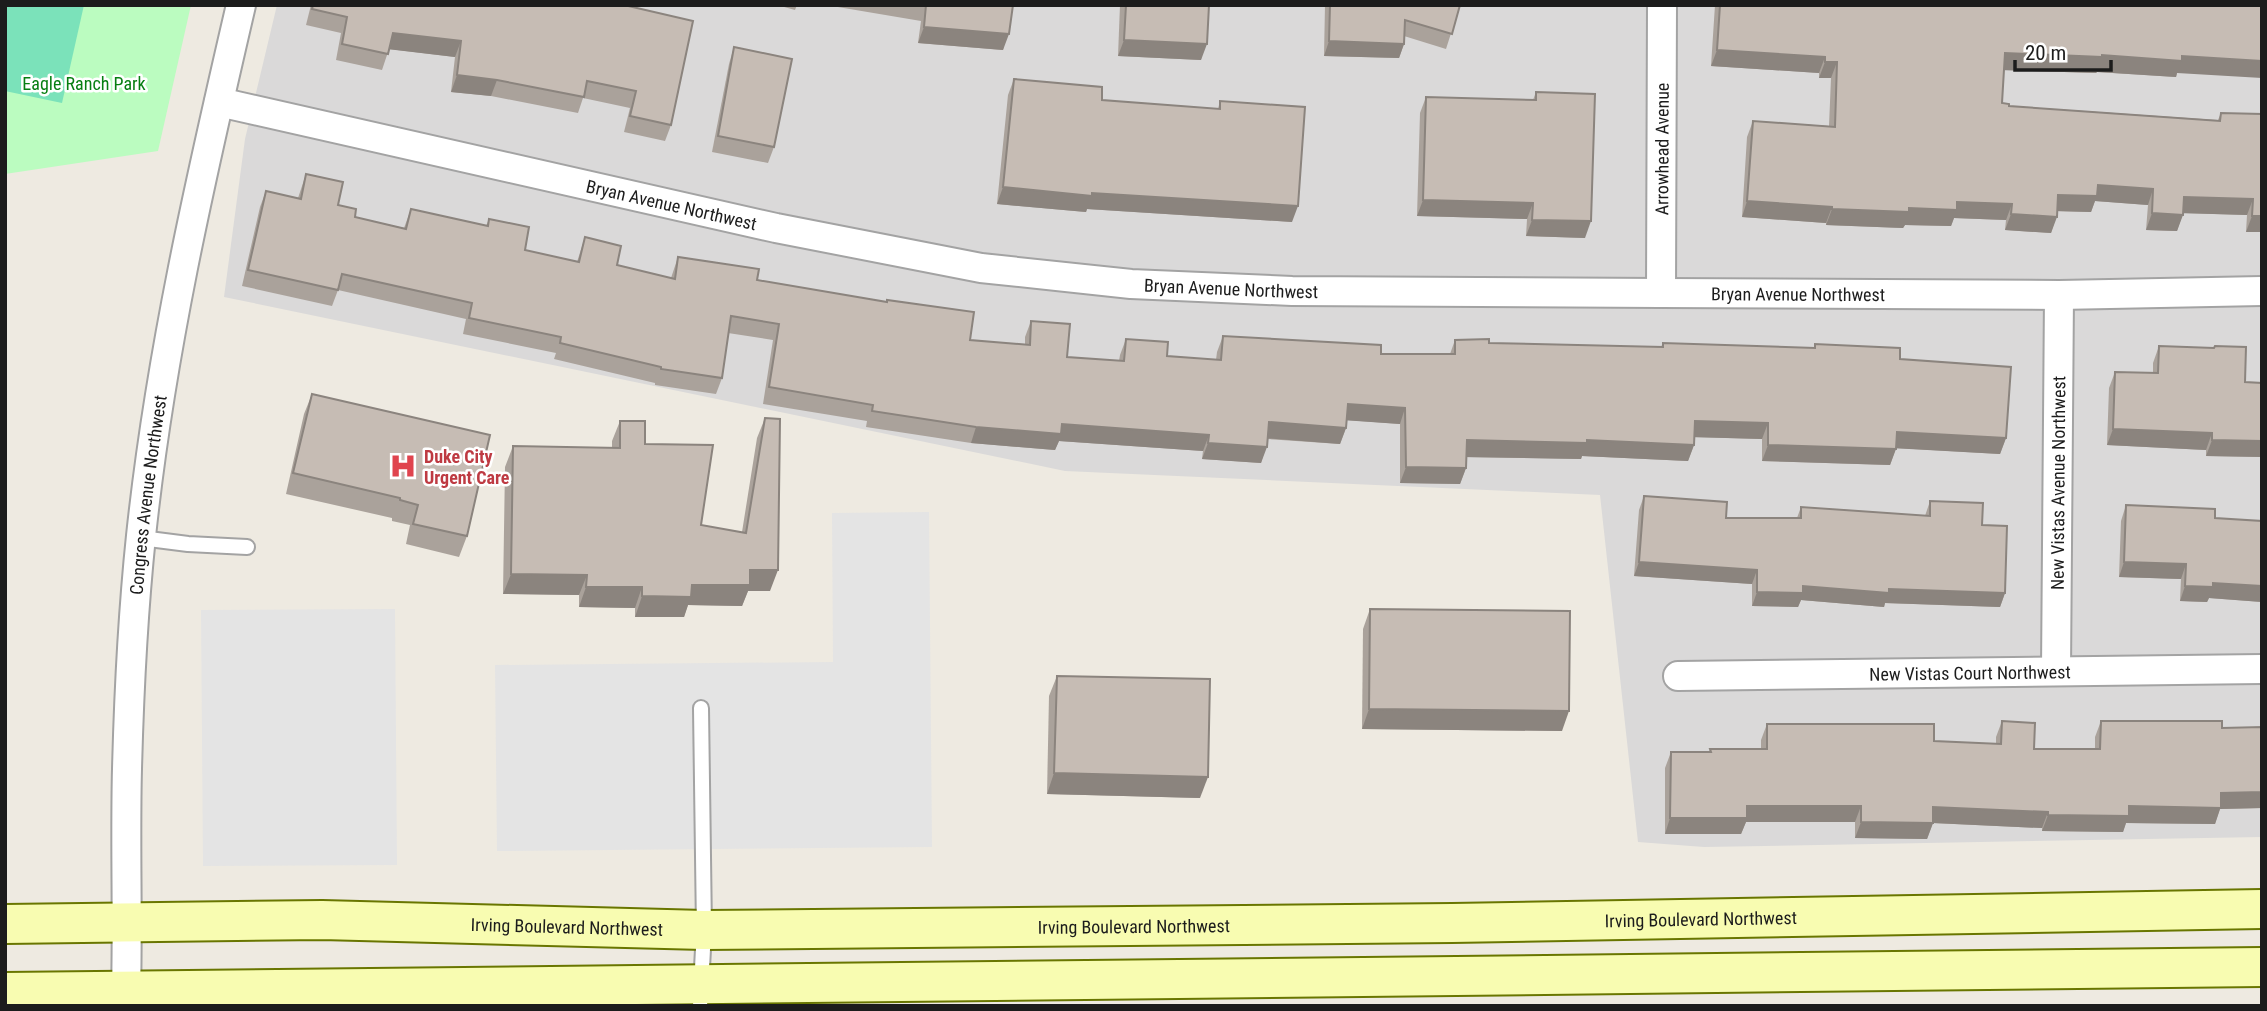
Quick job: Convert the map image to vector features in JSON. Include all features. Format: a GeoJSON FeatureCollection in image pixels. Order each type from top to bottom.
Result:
{"type":"FeatureCollection","features":[{"type":"Feature","properties":{"kind":"street","name":"Congress Avenue Northwest"},"geometry":{"type":"LineString","coordinates":[[126,991],[129,708],[141,538],[156,416],[174,306],[241,5]]}},
{"type":"Feature","properties":{"kind":"street","name":"Arrowhead Avenue"},"geometry":{"type":"LineString","coordinates":[[1661,293],[1662,5]]}},
{"type":"Feature","properties":{"kind":"street","name":"Bryan Avenue Northwest"},"geometry":{"type":"LineString","coordinates":[[219,102],[776,228],[981,268],[1131,284],[1292,291],[2059,295],[2262,291]]}},
{"type":"Feature","properties":{"kind":"street","name":"New Vistas Avenue Northwest"},"geometry":{"type":"LineString","coordinates":[[2056,670],[2059,295]]}},
{"type":"Feature","properties":{"kind":"street","name":"New Vistas Court Northwest"},"geometry":{"type":"LineString","coordinates":[[1678,676],[2262,668]]}},
{"type":"Feature","properties":{"kind":"street","name":"Irving Boulevard Northwest"},"geometry":{"type":"LineString","coordinates":[[5,924],[357,920],[704,930],[1452,923],[2262,909]]}},
{"type":"Feature","properties":{"kind":"street"},"geometry":{"type":"LineString","coordinates":[[5,992],[700,996],[2262,967]]}},
{"type":"Feature","properties":{"kind":"lane"},"geometry":{"type":"LineString","coordinates":[[141,538],[247,547]]}},
{"type":"Feature","properties":{"kind":"lane"},"geometry":{"type":"LineString","coordinates":[[700,996],[704,930],[701,708]]}},
{"type":"Feature","properties":{"kind":"shaded area"},"geometry":{"type":"Polygon","coordinates":[[[277,5],[2262,5],[2262,837],[1704,847],[1638,842],[1600,495],[1065,471],[224,297],[245,139],[277,5]]]}},
{"type":"Feature","properties":{"kind":"shaded area"},"geometry":{"type":"Polygon","coordinates":[[[929,512],[932,847],[497,851],[495,665],[833,662],[832,513],[929,512]]]}},
{"type":"Feature","properties":{"kind":"shaded area"},"geometry":{"type":"Polygon","coordinates":[[[395,609],[397,865],[203,866],[201,610],[395,609]]]}},
{"type":"Feature","properties":{"kind":"green space","name":"Eagle Ranch Park"},"geometry":{"type":"Polygon","coordinates":[[[5,5],[191,5],[158,151],[5,174],[5,5]]]}},
{"type":"Feature","properties":{"kind":"green space"},"geometry":{"type":"Polygon","coordinates":[[[5,5],[84,5],[62,103],[5,91],[5,5]]]}},
{"type":"Feature","properties":{"kind":"building"},"geometry":{"type":"Polygon","coordinates":[[[313,5],[624,5],[693,21],[671,125],[630,116],[636,91],[587,81],[584,97],[457,75],[461,41],[393,33],[388,54],[342,44],[347,17],[312,9],[313,5]]]}},
{"type":"Feature","properties":{"kind":"building"},"geometry":{"type":"Polygon","coordinates":[[[926,5],[1013,5],[1009,34],[924,27],[926,5]]]}},
{"type":"Feature","properties":{"kind":"building"},"geometry":{"type":"Polygon","coordinates":[[[1126,5],[1209,5],[1207,44],[1124,40],[1126,5]]]}},
{"type":"Feature","properties":{"kind":"building"},"geometry":{"type":"Polygon","coordinates":[[[1330,5],[1460,5],[1452,34],[1405,20],[1404,44],[1329,41],[1330,5]]]}},
{"type":"Feature","properties":{"kind":"building"},"geometry":{"type":"Polygon","coordinates":[[[1720,5],[2262,5],[2262,61],[2182,56],[2182,61],[2102,55],[2005,53],[2002,103],[2009,106],[2220,121],[2221,113],[2262,114],[2262,216],[2252,216],[2253,199],[2184,197],[2183,215],[2152,213],[2153,189],[2098,185],[2097,196],[2058,195],[2057,217],[2011,214],[2012,204],[1957,202],[1957,210],[1909,208],[1909,212],[1832,209],[1747,201],[1753,121],[1835,127],[1837,62],[1825,62],[1825,57],[1717,50],[1720,5]]]}},
{"type":"Feature","properties":{"kind":"building"},"geometry":{"type":"Polygon","coordinates":[[[734,47],[792,59],[774,147],[718,136],[734,47]]]}},
{"type":"Feature","properties":{"kind":"building"},"geometry":{"type":"Polygon","coordinates":[[[1014,79],[1102,87],[1102,100],[1220,109],[1220,101],[1305,107],[1298,206],[1092,193],[1092,196],[1003,187],[1014,79]]]}},
{"type":"Feature","properties":{"kind":"building"},"geometry":{"type":"Polygon","coordinates":[[[1536,92],[1595,94],[1591,221],[1532,220],[1533,203],[1423,200],[1426,97],[1536,100],[1536,92]]]}},
{"type":"Feature","properties":{"kind":"building"},"geometry":{"type":"Polygon","coordinates":[[[306,174],[343,182],[338,205],[356,209],[355,217],[406,229],[411,209],[488,226],[489,219],[529,227],[525,250],[579,262],[585,237],[621,246],[617,265],[675,279],[678,257],[759,269],[757,280],[887,302],[974,312],[970,340],[1030,345],[1031,321],[1070,324],[1067,357],[1124,361],[1126,339],[1168,342],[1167,356],[1221,360],[1223,336],[1381,345],[1381,354],[1455,354],[1455,340],[1489,339],[1489,343],[1663,347],[1663,343],[1815,348],[1815,344],[1900,348],[1900,359],[2011,367],[2006,438],[1897,432],[1896,449],[1768,445],[1768,423],[1695,421],[1694,445],[1587,440],[1587,443],[1467,440],[1466,468],[1406,467],[1405,408],[1348,404],[1346,428],[1269,422],[1267,447],[1208,443],[1209,435],[1062,424],[1061,434],[976,427],[872,411],[873,405],[769,387],[779,324],[731,316],[722,378],[661,369],[560,343],[561,337],[469,318],[472,303],[342,274],[338,290],[248,270],[266,191],[301,199],[306,174]]]}},
{"type":"Feature","properties":{"kind":"building"},"geometry":{"type":"Polygon","coordinates":[[[2159,346],[2246,347],[2245,382],[2262,383],[2262,441],[2212,440],[2212,433],[2113,429],[2115,372],[2158,373],[2159,346]]]}},
{"type":"Feature","properties":{"kind":"building"},"geometry":{"type":"Polygon","coordinates":[[[312,394],[490,435],[467,536],[413,524],[418,505],[400,498],[293,473],[312,394]]]}},
{"type":"Feature","properties":{"kind":"building"},"geometry":{"type":"Polygon","coordinates":[[[765,418],[780,419],[778,570],[750,570],[750,585],[692,585],[691,597],[642,596],[642,587],[586,587],[587,575],[511,574],[513,446],[620,448],[620,421],[645,421],[645,444],[713,445],[701,525],[746,533],[765,418]]]}},
{"type":"Feature","properties":{"kind":"building"},"geometry":{"type":"Polygon","coordinates":[[[1644,496],[1727,502],[1726,518],[1801,518],[1801,507],[1930,516],[1930,501],[1983,503],[1982,525],[2007,526],[2005,593],[1889,589],[1889,593],[1803,586],[1803,593],[1757,592],[1757,570],[1639,562],[1644,496]]]}},
{"type":"Feature","properties":{"kind":"building"},"geometry":{"type":"Polygon","coordinates":[[[2126,505],[2215,509],[2215,518],[2262,521],[2262,586],[2213,583],[2213,587],[2185,586],[2186,564],[2124,562],[2126,505]]]}},
{"type":"Feature","properties":{"kind":"building"},"geometry":{"type":"Polygon","coordinates":[[[1370,609],[1570,611],[1569,711],[1369,709],[1370,609]]]}},
{"type":"Feature","properties":{"kind":"building"},"geometry":{"type":"Polygon","coordinates":[[[1057,676],[1210,679],[1208,777],[1054,773],[1057,676]]]}},
{"type":"Feature","properties":{"kind":"building"},"geometry":{"type":"Polygon","coordinates":[[[2002,721],[2035,723],[2034,749],[2100,749],[2101,721],[2222,721],[2222,728],[2262,727],[2262,792],[2221,793],[2221,808],[2129,806],[2129,816],[2048,815],[2048,812],[1933,807],[1933,823],[1861,822],[1861,806],[1747,806],[1747,818],[1670,818],[1671,752],[1767,749],[1767,724],[1934,724],[1934,741],[2001,744],[2002,721]]]}},
{"type":"Feature","properties":{"kind":"place","name":"Duke City Urgent Care"},"geometry":{"type":"Point","coordinates":[403,466]}}]}
